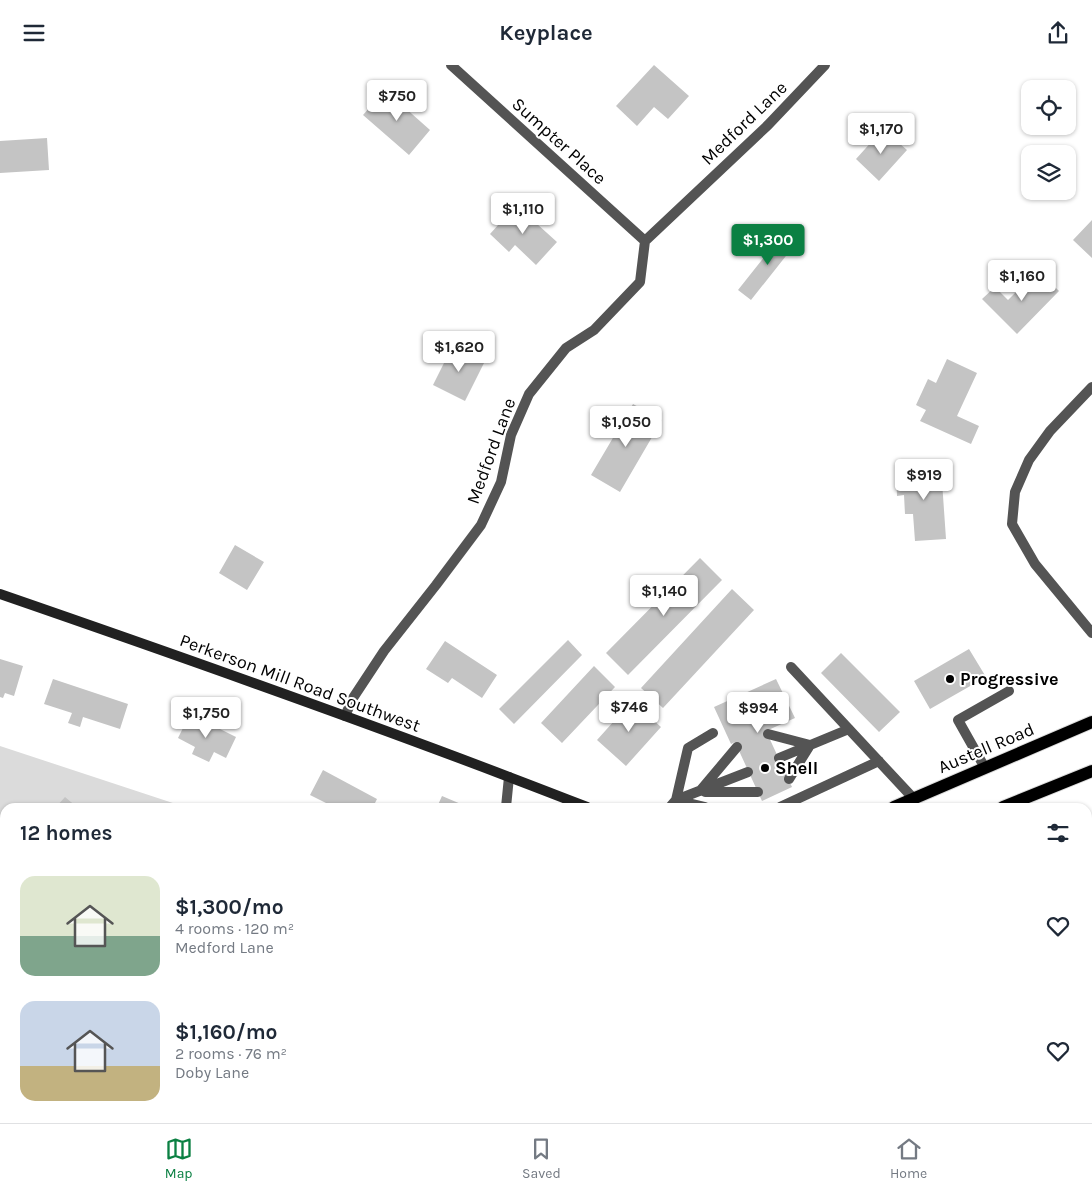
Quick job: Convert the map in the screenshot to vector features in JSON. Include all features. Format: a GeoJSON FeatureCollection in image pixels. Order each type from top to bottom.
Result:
{"type":"FeatureCollection","features":[{"type":"Feature","properties":{"kind":"main road","name":"Austell Road"},"geometry":{"type":"LineString","coordinates":[[904,803],[1092,722]]}},
{"type":"Feature","properties":{"kind":"main road"},"geometry":{"type":"LineString","coordinates":[[1026,803],[1092,771]]}},
{"type":"Feature","properties":{"kind":"street","name":"Sumpter Place"},"geometry":{"type":"LineString","coordinates":[[451,65],[645,241]]}},
{"type":"Feature","properties":{"kind":"street","name":"Medford Lane"},"geometry":{"type":"LineString","coordinates":[[345,716],[353,698],[384,651],[481,525],[501,482],[511,435],[529,394],[566,348],[594,330],[640,282],[645,241],[768,125],[825,65]]}},
{"type":"Feature","properties":{"kind":"street"},"geometry":{"type":"LineString","coordinates":[[1092,387],[1050,431],[1029,460],[1015,492],[1012,524],[1035,564],[1092,633]]}},
{"type":"Feature","properties":{"kind":"street","name":"Perkerson Mill Road Southwest"},"geometry":{"type":"LineString","coordinates":[[0,594],[345,716],[577,803]]}},
{"type":"Feature","properties":{"kind":"street"},"geometry":{"type":"LineString","coordinates":[[791,667],[914,799]]}},
{"type":"Feature","properties":{"kind":"street"},"geometry":{"type":"LineString","coordinates":[[985,767],[958,720],[1009,691]]}},
{"type":"Feature","properties":{"kind":"street"},"geometry":{"type":"LineString","coordinates":[[779,758],[849,729]]}},
{"type":"Feature","properties":{"kind":"street"},"geometry":{"type":"LineString","coordinates":[[673,803],[688,748],[713,733]]}},
{"type":"Feature","properties":{"kind":"street"},"geometry":{"type":"LineString","coordinates":[[768,734],[810,745]]}},
{"type":"Feature","properties":{"kind":"street"},"geometry":{"type":"LineString","coordinates":[[788,779],[810,745]]}},
{"type":"Feature","properties":{"kind":"street"},"geometry":{"type":"LineString","coordinates":[[699,791],[737,747]]}},
{"type":"Feature","properties":{"kind":"street"},"geometry":{"type":"LineString","coordinates":[[789,803],[879,761]]}},
{"type":"Feature","properties":{"kind":"street"},"geometry":{"type":"LineString","coordinates":[[675,803],[699,791],[748,772]]}},
{"type":"Feature","properties":{"kind":"street"},"geometry":{"type":"LineString","coordinates":[[506,803],[509,777]]}},
{"type":"Feature","properties":{"kind":"street"},"geometry":{"type":"LineString","coordinates":[[699,791],[758,793]]}},
{"type":"Feature","properties":{"kind":"shaded area"},"geometry":{"type":"Polygon","coordinates":[[[0,746],[173,803],[0,803],[0,746]]]}},
{"type":"Feature","properties":{"kind":"building"},"geometry":{"type":"Polygon","coordinates":[[[654,65],[689,96],[668,119],[654,107],[637,126],[616,106],[654,65]]]}},
{"type":"Feature","properties":{"kind":"building"},"geometry":{"type":"Polygon","coordinates":[[[385,90],[430,130],[409,155],[363,115],[385,90]]]}},
{"type":"Feature","properties":{"kind":"building"},"geometry":{"type":"Polygon","coordinates":[[[883,129],[907,150],[879,181],[856,159],[883,129]]]}},
{"type":"Feature","properties":{"kind":"building"},"geometry":{"type":"Polygon","coordinates":[[[47,138],[49,170],[0,173],[0,141],[47,138]]]}},
{"type":"Feature","properties":{"kind":"building"},"geometry":{"type":"Polygon","coordinates":[[[516,205],[557,242],[536,265],[515,245],[509,252],[490,234],[516,205]]]}},
{"type":"Feature","properties":{"kind":"building"},"geometry":{"type":"Polygon","coordinates":[[[1092,220],[1092,258],[1073,240],[1092,220]]]}},
{"type":"Feature","properties":{"kind":"building"},"geometry":{"type":"Polygon","coordinates":[[[784,232],[797,242],[751,300],[738,290],[784,232]]]}},
{"type":"Feature","properties":{"kind":"building"},"geometry":{"type":"Polygon","coordinates":[[[1038,270],[1059,291],[1017,334],[982,299],[995,287],[1008,300],[1038,270]]]}},
{"type":"Feature","properties":{"kind":"building"},"geometry":{"type":"Polygon","coordinates":[[[453,345],[485,361],[465,401],[433,385],[453,345]]]}},
{"type":"Feature","properties":{"kind":"building"},"geometry":{"type":"Polygon","coordinates":[[[947,359],[977,373],[957,416],[979,426],[971,444],[920,421],[926,410],[916,405],[928,379],[936,383],[947,359]]]}},
{"type":"Feature","properties":{"kind":"building"},"geometry":{"type":"Polygon","coordinates":[[[633,404],[662,420],[620,492],[591,475],[633,404]]]}},
{"type":"Feature","properties":{"kind":"building"},"geometry":{"type":"Polygon","coordinates":[[[941,467],[946,539],[915,541],[913,514],[905,514],[904,495],[897,496],[896,470],[941,467]]]}},
{"type":"Feature","properties":{"kind":"building"},"geometry":{"type":"Polygon","coordinates":[[[235,545],[264,562],[247,590],[219,573],[235,545]]]}},
{"type":"Feature","properties":{"kind":"building"},"geometry":{"type":"Polygon","coordinates":[[[700,558],[722,580],[628,675],[606,653],[700,558]]]}},
{"type":"Feature","properties":{"kind":"building"},"geometry":{"type":"Polygon","coordinates":[[[732,589],[754,610],[663,708],[641,688],[732,589]]]}},
{"type":"Feature","properties":{"kind":"building"},"geometry":{"type":"Polygon","coordinates":[[[568,640],[582,655],[514,724],[499,709],[568,640]]]}},
{"type":"Feature","properties":{"kind":"building"},"geometry":{"type":"Polygon","coordinates":[[[445,641],[497,675],[482,698],[452,678],[448,683],[426,669],[445,641]]]}},
{"type":"Feature","properties":{"kind":"building","name":"Progressive"},"geometry":{"type":"Polygon","coordinates":[[[969,649],[986,677],[930,709],[914,681],[969,649]]]}},
{"type":"Feature","properties":{"kind":"building"},"geometry":{"type":"Polygon","coordinates":[[[841,653],[900,712],[879,732],[821,673],[841,653]]]}},
{"type":"Feature","properties":{"kind":"building"},"geometry":{"type":"Polygon","coordinates":[[[0,659],[23,666],[14,696],[5,693],[3,698],[0,697],[0,659]]]}},
{"type":"Feature","properties":{"kind":"building"},"geometry":{"type":"Polygon","coordinates":[[[594,666],[615,687],[562,743],[541,723],[594,666]]]}},
{"type":"Feature","properties":{"kind":"building"},"geometry":{"type":"Polygon","coordinates":[[[53,679],[128,704],[120,729],[83,717],[80,727],[68,723],[72,713],[44,704],[53,679]]]}},
{"type":"Feature","properties":{"kind":"building"},"geometry":{"type":"Polygon","coordinates":[[[776,679],[795,718],[766,731],[792,787],[762,801],[735,742],[731,744],[714,707],[776,679]]]}},
{"type":"Feature","properties":{"kind":"building"},"geometry":{"type":"Polygon","coordinates":[[[632,701],[661,727],[626,766],[597,740],[632,701]]]}},
{"type":"Feature","properties":{"kind":"building"},"geometry":{"type":"Polygon","coordinates":[[[190,714],[236,737],[226,758],[214,752],[209,762],[192,754],[195,747],[178,738],[190,714]]]}},
{"type":"Feature","properties":{"kind":"building"},"geometry":{"type":"Polygon","coordinates":[[[323,770],[377,799],[375,803],[326,803],[310,795],[323,770]]]}},
{"type":"Feature","properties":{"kind":"building"},"geometry":{"type":"Polygon","coordinates":[[[442,796],[459,803],[439,803],[442,796]]]}},
{"type":"Feature","properties":{"kind":"building"},"geometry":{"type":"Polygon","coordinates":[[[65,797],[72,803],[60,803],[65,797]]]}},
{"type":"Feature","properties":{"kind":"place","name":"Progressive"},"geometry":{"type":"Point","coordinates":[950,679]}},
{"type":"Feature","properties":{"kind":"place","name":"Shell"},"geometry":{"type":"Point","coordinates":[765,768]}}]}
